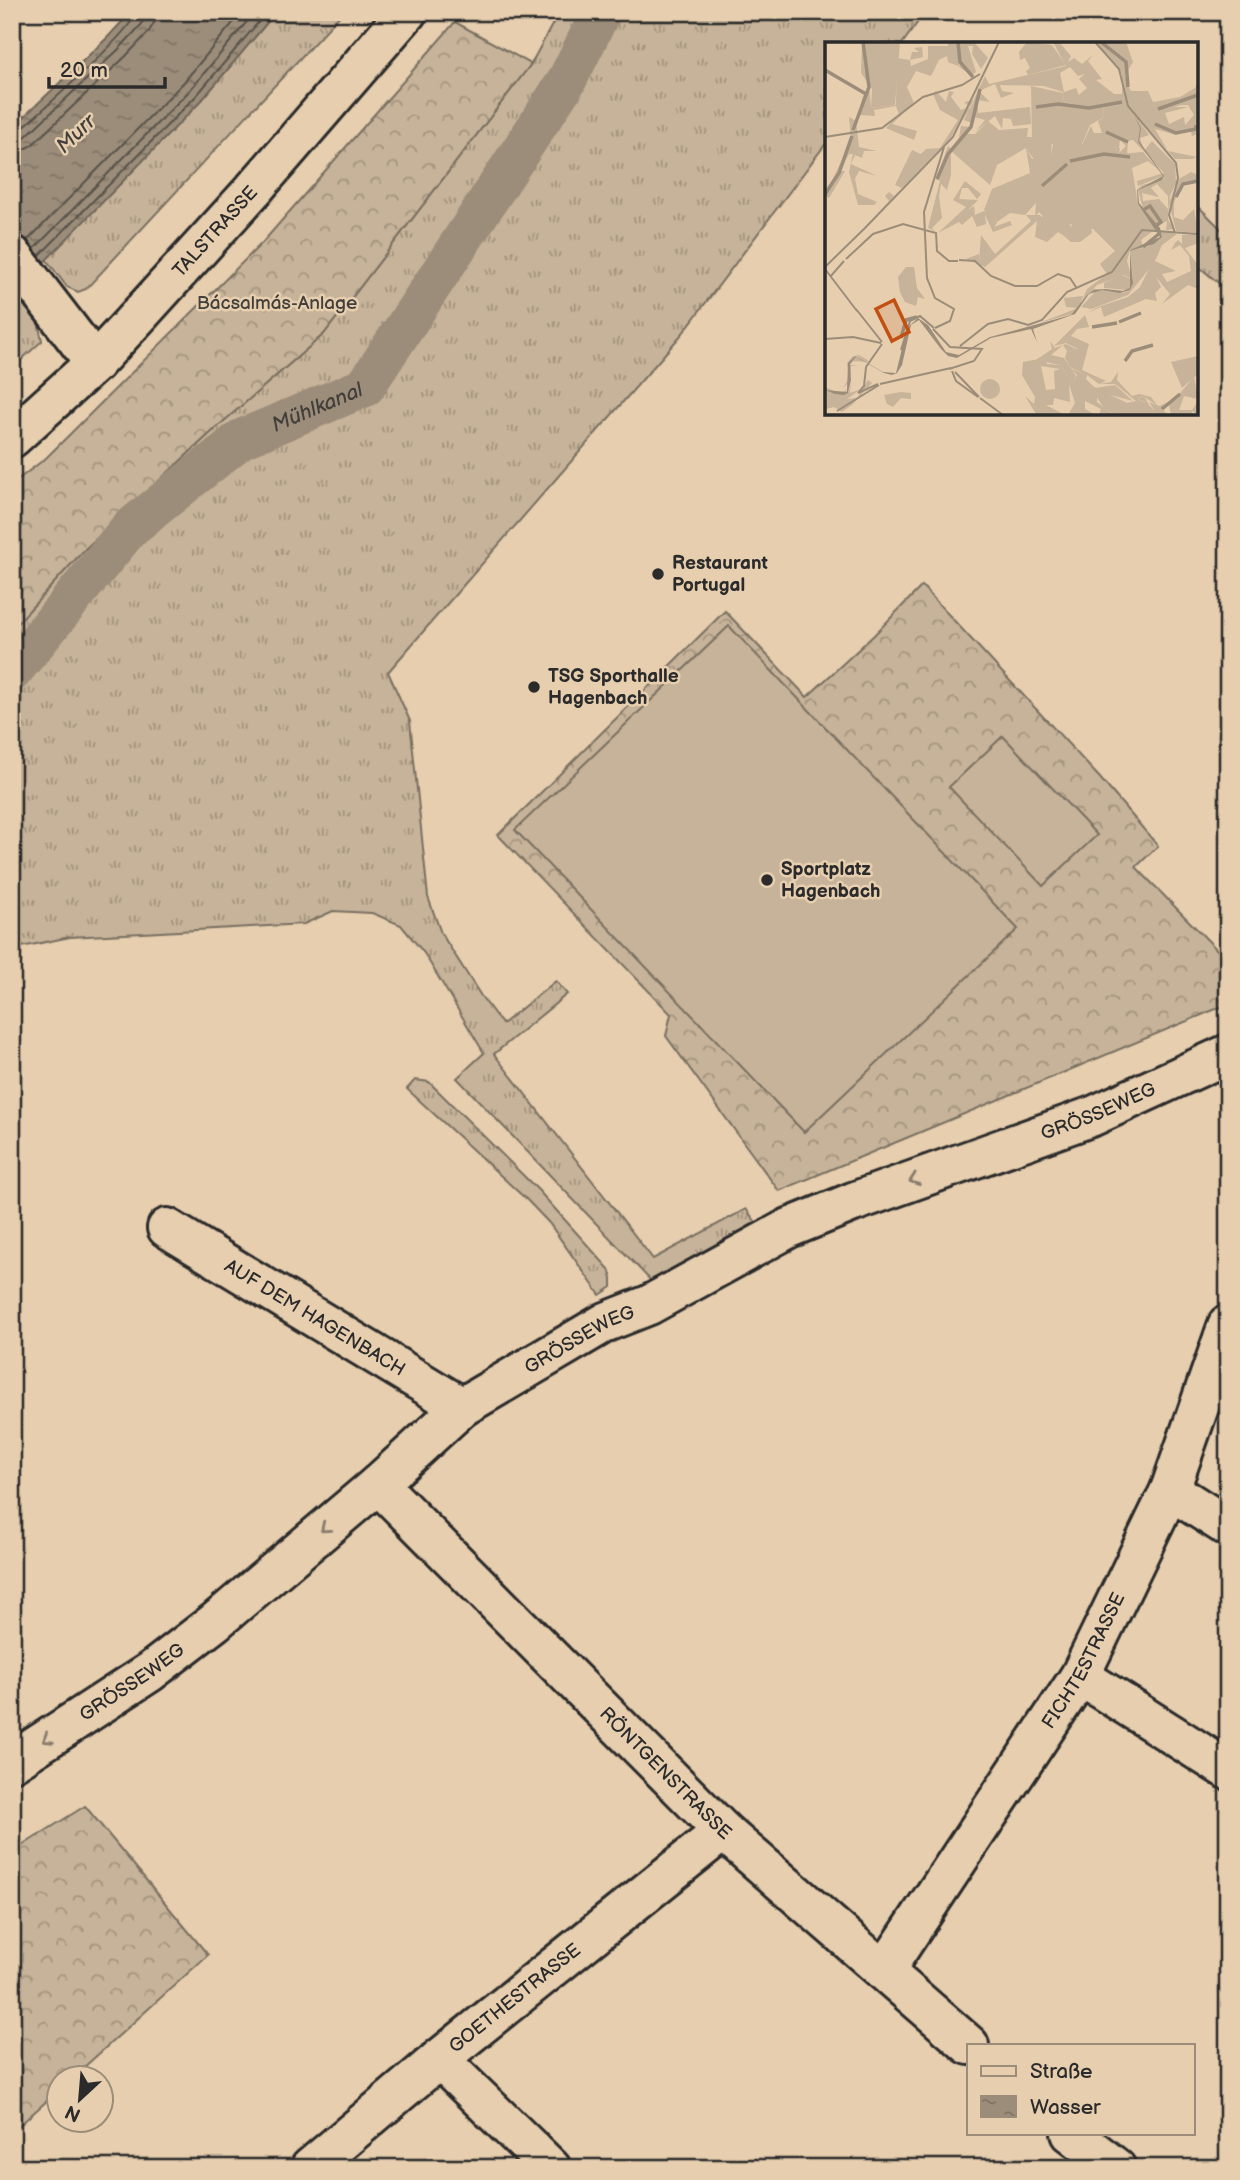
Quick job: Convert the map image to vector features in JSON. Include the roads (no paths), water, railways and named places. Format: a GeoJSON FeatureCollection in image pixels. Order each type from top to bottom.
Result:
{"type":"FeatureCollection","features":[{"type":"Feature","properties":{"kind":"street","name":"TALSTRASSE"},"geometry":{"type":"LineString","coordinates":[[12,438],[95,363],[253,190],[407,12]]}},
{"type":"Feature","properties":{"kind":"street"},"geometry":{"type":"LineString","coordinates":[[12,255],[95,363]]}},
{"type":"Feature","properties":{"kind":"street","name":"GRÖSSEWEG"},"geometry":{"type":"LineString","coordinates":[[12,1762],[150,1672],[215,1622],[378,1484],[462,1407],[606,1322],[649,1305],[789,1228],[1093,1116],[1228,1054]]}},
{"type":"Feature","properties":{"kind":"street","name":"AUF DEM HAGENBACH"},"geometry":{"type":"LineString","coordinates":[[167,1228],[462,1407]]}},
{"type":"Feature","properties":{"kind":"street","name":"FICHTESTRASSE"},"geometry":{"type":"LineString","coordinates":[[885,1970],[1080,1676],[1170,1490],[1228,1324]]}},
{"type":"Feature","properties":{"kind":"street","name":"RÖNTGENSTRASSE"},"geometry":{"type":"LineString","coordinates":[[378,1484],[723,1831],[969,2044]]}},
{"type":"Feature","properties":{"kind":"street"},"geometry":{"type":"LineString","coordinates":[[1170,1490],[1228,1527]]}},
{"type":"Feature","properties":{"kind":"street"},"geometry":{"type":"LineString","coordinates":[[1080,1676],[1228,1770]]}},
{"type":"Feature","properties":{"kind":"street","name":"GOETHESTRASSE"},"geometry":{"type":"LineString","coordinates":[[310,2168],[439,2059],[723,1831]]}},
{"type":"Feature","properties":{"kind":"street"},"geometry":{"type":"LineString","coordinates":[[439,2059],[551,2168]]}},
{"type":"Feature","properties":{"kind":"street"},"geometry":{"type":"LineString","coordinates":[[1072,2134],[1116,2168]]}},
{"type":"Feature","properties":{"kind":"water","name":"Murr"},"geometry":{"type":"Polygon","coordinates":[[[131,12],[276,12],[202,100],[12,295],[12,128],[131,12]]]}},
{"type":"Feature","properties":{"kind":"waterway","name":"Mühlkanal"},"geometry":{"type":"LineString","coordinates":[[12,672],[129,529],[241,439],[365,387],[566,82],[601,12]]}},
{"type":"Feature","properties":{"kind":"place","name":"Restaurant Portugal"},"geometry":{"type":"Point","coordinates":[658,574]}},
{"type":"Feature","properties":{"kind":"place","name":"TSG Sporthalle Hagenbach"},"geometry":{"type":"Point","coordinates":[534,687]}},
{"type":"Feature","properties":{"kind":"place","name":"Sportplatz Hagenbach"},"geometry":{"type":"Point","coordinates":[767,880]}},
{"type":"Feature","properties":{"kind":"park label","name":"Bácsalmás-Anlage"},"geometry":{"type":"Point","coordinates":[277,303]}}]}
